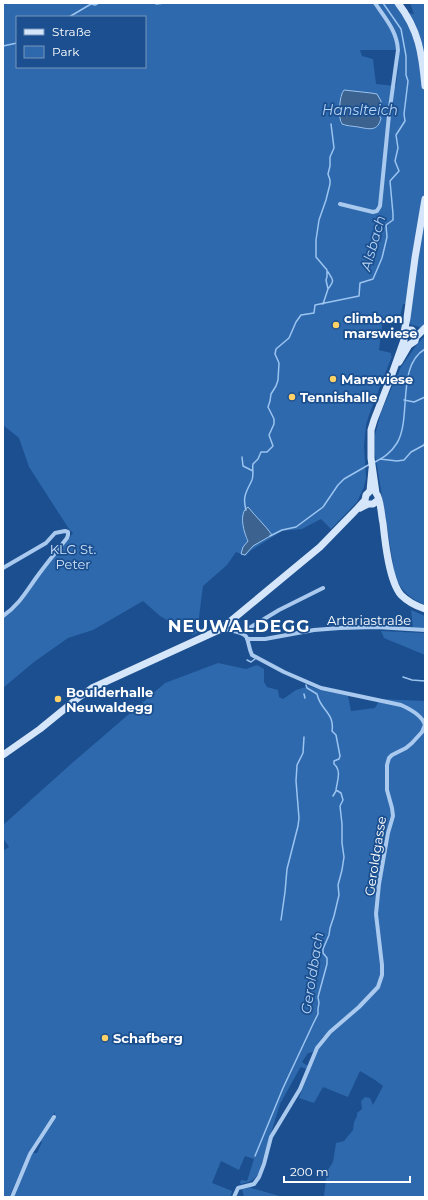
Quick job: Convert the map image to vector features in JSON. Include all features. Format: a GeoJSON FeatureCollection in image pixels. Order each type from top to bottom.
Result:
{"type":"FeatureCollection","features":[{"type":"Feature","properties":{"kind":"main road"},"geometry":{"type":"LineString","coordinates":[[398,3],[412,26],[418,40],[425,86]]}},
{"type":"Feature","properties":{"kind":"main road"},"geometry":{"type":"LineString","coordinates":[[407,342],[415,341],[407,318],[414,258],[425,199]]}},
{"type":"Feature","properties":{"kind":"main road"},"geometry":{"type":"LineString","coordinates":[[407,342],[403,336],[425,328]]}},
{"type":"Feature","properties":{"kind":"main road"},"geometry":{"type":"LineString","coordinates":[[407,342],[392,374],[371,430],[370,458],[372,469],[372,499],[382,523],[391,575],[394,584],[405,598],[425,609]]}},
{"type":"Feature","properties":{"kind":"main road"},"geometry":{"type":"LineString","coordinates":[[3,755],[40,729],[92,688],[221,629],[312,554],[356,510],[372,499]]}},
{"type":"Feature","properties":{"kind":"street"},"geometry":{"type":"LineString","coordinates":[[340,204],[373,212],[377,211],[380,206],[389,115],[398,50],[397,40],[393,30],[375,3]]}},
{"type":"Feature","properties":{"kind":"street"},"geometry":{"type":"LineString","coordinates":[[3,568],[46,543],[56,533],[65,531],[68,534],[15,606],[3,616]]}},
{"type":"Feature","properties":{"kind":"street"},"geometry":{"type":"LineString","coordinates":[[241,633],[279,610],[323,588]]}},
{"type":"Feature","properties":{"kind":"street","name":"Artariastraße"},"geometry":{"type":"LineString","coordinates":[[247,639],[265,639],[314,630],[340,628],[376,627],[425,630]]}},
{"type":"Feature","properties":{"kind":"street"},"geometry":{"type":"LineString","coordinates":[[221,629],[241,633],[247,639]]}},
{"type":"Feature","properties":{"kind":"street","name":"Geroldgasse"},"geometry":{"type":"LineString","coordinates":[[234,1197],[238,1188],[254,1184],[259,1177],[271,1137],[300,1089],[315,1052],[323,1039],[378,987],[382,975],[382,954],[376,914],[379,884],[392,816],[392,808],[387,790],[387,765],[389,758],[412,743],[422,732],[425,725],[417,715],[401,705],[321,688],[304,682],[252,655],[247,639]]}},
{"type":"Feature","properties":{"kind":"street"},"geometry":{"type":"LineString","coordinates":[[12,1197],[30,1154],[54,1117]]}},
{"type":"Feature","properties":{"kind":"green space","name":"KLG St. Peter"},"geometry":{"type":"Polygon","coordinates":[[[3,3],[401,3],[408,13],[414,14],[410,3],[425,3],[425,334],[419,327],[410,324],[409,319],[411,304],[403,304],[399,321],[383,318],[379,350],[391,353],[392,356],[366,425],[364,446],[366,478],[364,487],[357,502],[331,529],[321,519],[302,529],[282,531],[250,551],[246,556],[236,552],[227,565],[203,586],[197,633],[193,635],[160,616],[143,601],[93,630],[68,638],[34,662],[3,688],[3,618],[20,603],[73,533],[29,467],[19,438],[3,425],[3,3]],[[360,50],[362,56],[373,59],[376,84],[396,86],[399,50],[360,50]],[[346,90],[340,97],[340,123],[343,125],[367,129],[378,109],[377,94],[346,90]]]}},
{"type":"Feature","properties":{"kind":"green space"},"geometry":{"type":"Polygon","coordinates":[[[425,336],[425,605],[407,594],[400,586],[395,576],[375,454],[375,435],[381,412],[401,367],[418,343],[425,336]]]}},
{"type":"Feature","properties":{"kind":"green space"},"geometry":{"type":"Polygon","coordinates":[[[411,610],[425,616],[425,628],[413,628],[411,610]]]}},
{"type":"Feature","properties":{"kind":"green space"},"geometry":{"type":"Polygon","coordinates":[[[381,631],[425,633],[425,655],[384,638],[381,631]]]}},
{"type":"Feature","properties":{"kind":"green space"},"geometry":{"type":"Polygon","coordinates":[[[218,663],[246,669],[257,665],[264,669],[264,682],[267,687],[278,690],[279,697],[283,699],[296,690],[306,687],[306,685],[320,690],[348,696],[351,711],[375,708],[380,699],[425,701],[425,1197],[323,1197],[328,1170],[333,1162],[336,1143],[344,1141],[353,1130],[357,1113],[362,1109],[361,1101],[365,1097],[370,1098],[373,1105],[383,1086],[360,1071],[348,1097],[323,1087],[314,1103],[299,1098],[317,1051],[352,1011],[322,1038],[313,1052],[308,1053],[302,1062],[308,1066],[306,1069],[300,1068],[280,1104],[259,1172],[255,1177],[249,1182],[240,1183],[241,1180],[247,1181],[254,1159],[245,1156],[239,1170],[221,1161],[212,1183],[232,1191],[230,1197],[14,1197],[32,1153],[37,1153],[42,1142],[40,1141],[54,1119],[55,1112],[29,1153],[9,1197],[3,1196],[3,851],[9,847],[3,838],[3,825],[165,683],[218,663]]]}},
{"type":"Feature","properties":{"kind":"green space"},"geometry":{"type":"Polygon","coordinates":[[[251,1187],[283,1197],[244,1197],[242,1189],[251,1187]]]}},
{"type":"Feature","properties":{"kind":"water","name":"Hanslteich"},"geometry":{"type":"Polygon","coordinates":[[[344,90],[377,94],[381,101],[381,107],[378,109],[377,113],[381,118],[378,126],[369,129],[342,124],[340,107],[341,97],[344,90]]]}},
{"type":"Feature","properties":{"kind":"water"},"geometry":{"type":"Polygon","coordinates":[[[248,507],[272,535],[253,546],[245,555],[241,554],[243,547],[248,541],[243,523],[243,514],[248,507]]]}},
{"type":"Feature","properties":{"kind":"waterway"},"geometry":{"type":"LineString","coordinates":[[71,16],[91,4],[95,5],[99,3]]}},
{"type":"Feature","properties":{"kind":"waterway"},"geometry":{"type":"LineString","coordinates":[[156,4],[165,3]]}},
{"type":"Feature","properties":{"kind":"waterway","name":"Alsbach"},"geometry":{"type":"LineString","coordinates":[[246,510],[245,497],[253,478],[253,464],[258,459],[261,452],[267,452],[273,446],[269,435],[274,424],[274,419],[268,407],[271,394],[278,380],[279,363],[275,354],[276,349],[289,338],[301,315],[314,313],[315,305],[359,296],[360,283],[373,279],[382,258],[387,237],[386,225],[393,220],[390,181],[399,171],[395,161],[398,148],[396,135],[405,121],[404,114],[408,81],[406,75],[406,56],[401,29],[383,3]]}},
{"type":"Feature","properties":{"kind":"waterway"},"geometry":{"type":"LineString","coordinates":[[3,46],[16,43]]}},
{"type":"Feature","properties":{"kind":"waterway"},"geometry":{"type":"LineString","coordinates":[[323,304],[328,289],[326,280],[327,270],[316,257],[316,240],[319,220],[330,184],[328,174],[330,157],[334,148],[331,124]]}},
{"type":"Feature","properties":{"kind":"waterway"},"geometry":{"type":"LineString","coordinates":[[328,272],[332,280],[332,284],[328,289]]}},
{"type":"Feature","properties":{"kind":"waterway"},"geometry":{"type":"LineString","coordinates":[[373,463],[386,455],[397,443],[404,420],[407,380],[410,367],[416,357],[425,349]]}},
{"type":"Feature","properties":{"kind":"waterway"},"geometry":{"type":"LineString","coordinates":[[404,400],[414,402],[425,397]]}},
{"type":"Feature","properties":{"kind":"waterway"},"geometry":{"type":"LineString","coordinates":[[380,459],[397,461],[404,460],[411,452],[424,445],[425,442]]}},
{"type":"Feature","properties":{"kind":"waterway"},"geometry":{"type":"LineString","coordinates":[[242,457],[243,466],[253,471]]}},
{"type":"Feature","properties":{"kind":"waterway"},"geometry":{"type":"LineString","coordinates":[[270,536],[282,530],[296,527],[323,507],[344,479],[370,464]]}},
{"type":"Feature","properties":{"kind":"waterway"},"geometry":{"type":"LineString","coordinates":[[247,660],[251,662],[255,659]]}},
{"type":"Feature","properties":{"kind":"waterway"},"geometry":{"type":"LineString","coordinates":[[403,677],[412,680],[425,681]]}},
{"type":"Feature","properties":{"kind":"waterway","name":"Geroldbach"},"geometry":{"type":"LineString","coordinates":[[255,1156],[283,1088],[318,1014],[318,997],[327,964],[327,958],[323,953],[323,949],[329,935],[339,895],[338,885],[344,857],[340,806],[343,800],[341,793],[336,790],[338,770],[334,764],[334,761],[339,759],[340,756],[336,735],[332,731],[331,720],[321,704],[317,694],[307,688],[306,685]]}},
{"type":"Feature","properties":{"kind":"waterway"},"geometry":{"type":"LineString","coordinates":[[304,694],[305,698]]}},
{"type":"Feature","properties":{"kind":"waterway"},"geometry":{"type":"LineString","coordinates":[[281,920],[287,869],[298,826],[299,818],[296,781],[297,765],[303,753],[304,737]]}},
{"type":"Feature","properties":{"kind":"waterway","name":"Geroldbach"},"geometry":{"type":"LineString","coordinates":[[333,796],[336,791]]}},
{"type":"Feature","properties":{"kind":"place","name":"climb.on marswiese"},"geometry":{"type":"Point","coordinates":[336,325]}},
{"type":"Feature","properties":{"kind":"place","name":"Marswiese"},"geometry":{"type":"Point","coordinates":[333,379]}},
{"type":"Feature","properties":{"kind":"place","name":"Tennishalle"},"geometry":{"type":"Point","coordinates":[292,397]}},
{"type":"Feature","properties":{"kind":"place","name":"Boulderhalle Neuwaldegg"},"geometry":{"type":"Point","coordinates":[58,699]}},
{"type":"Feature","properties":{"kind":"place","name":"Schafberg"},"geometry":{"type":"Point","coordinates":[105,1038]}},
{"type":"Feature","properties":{"kind":"district","name":"NEUWALDEGG"},"geometry":{"type":"Point","coordinates":[239,626]}}]}
